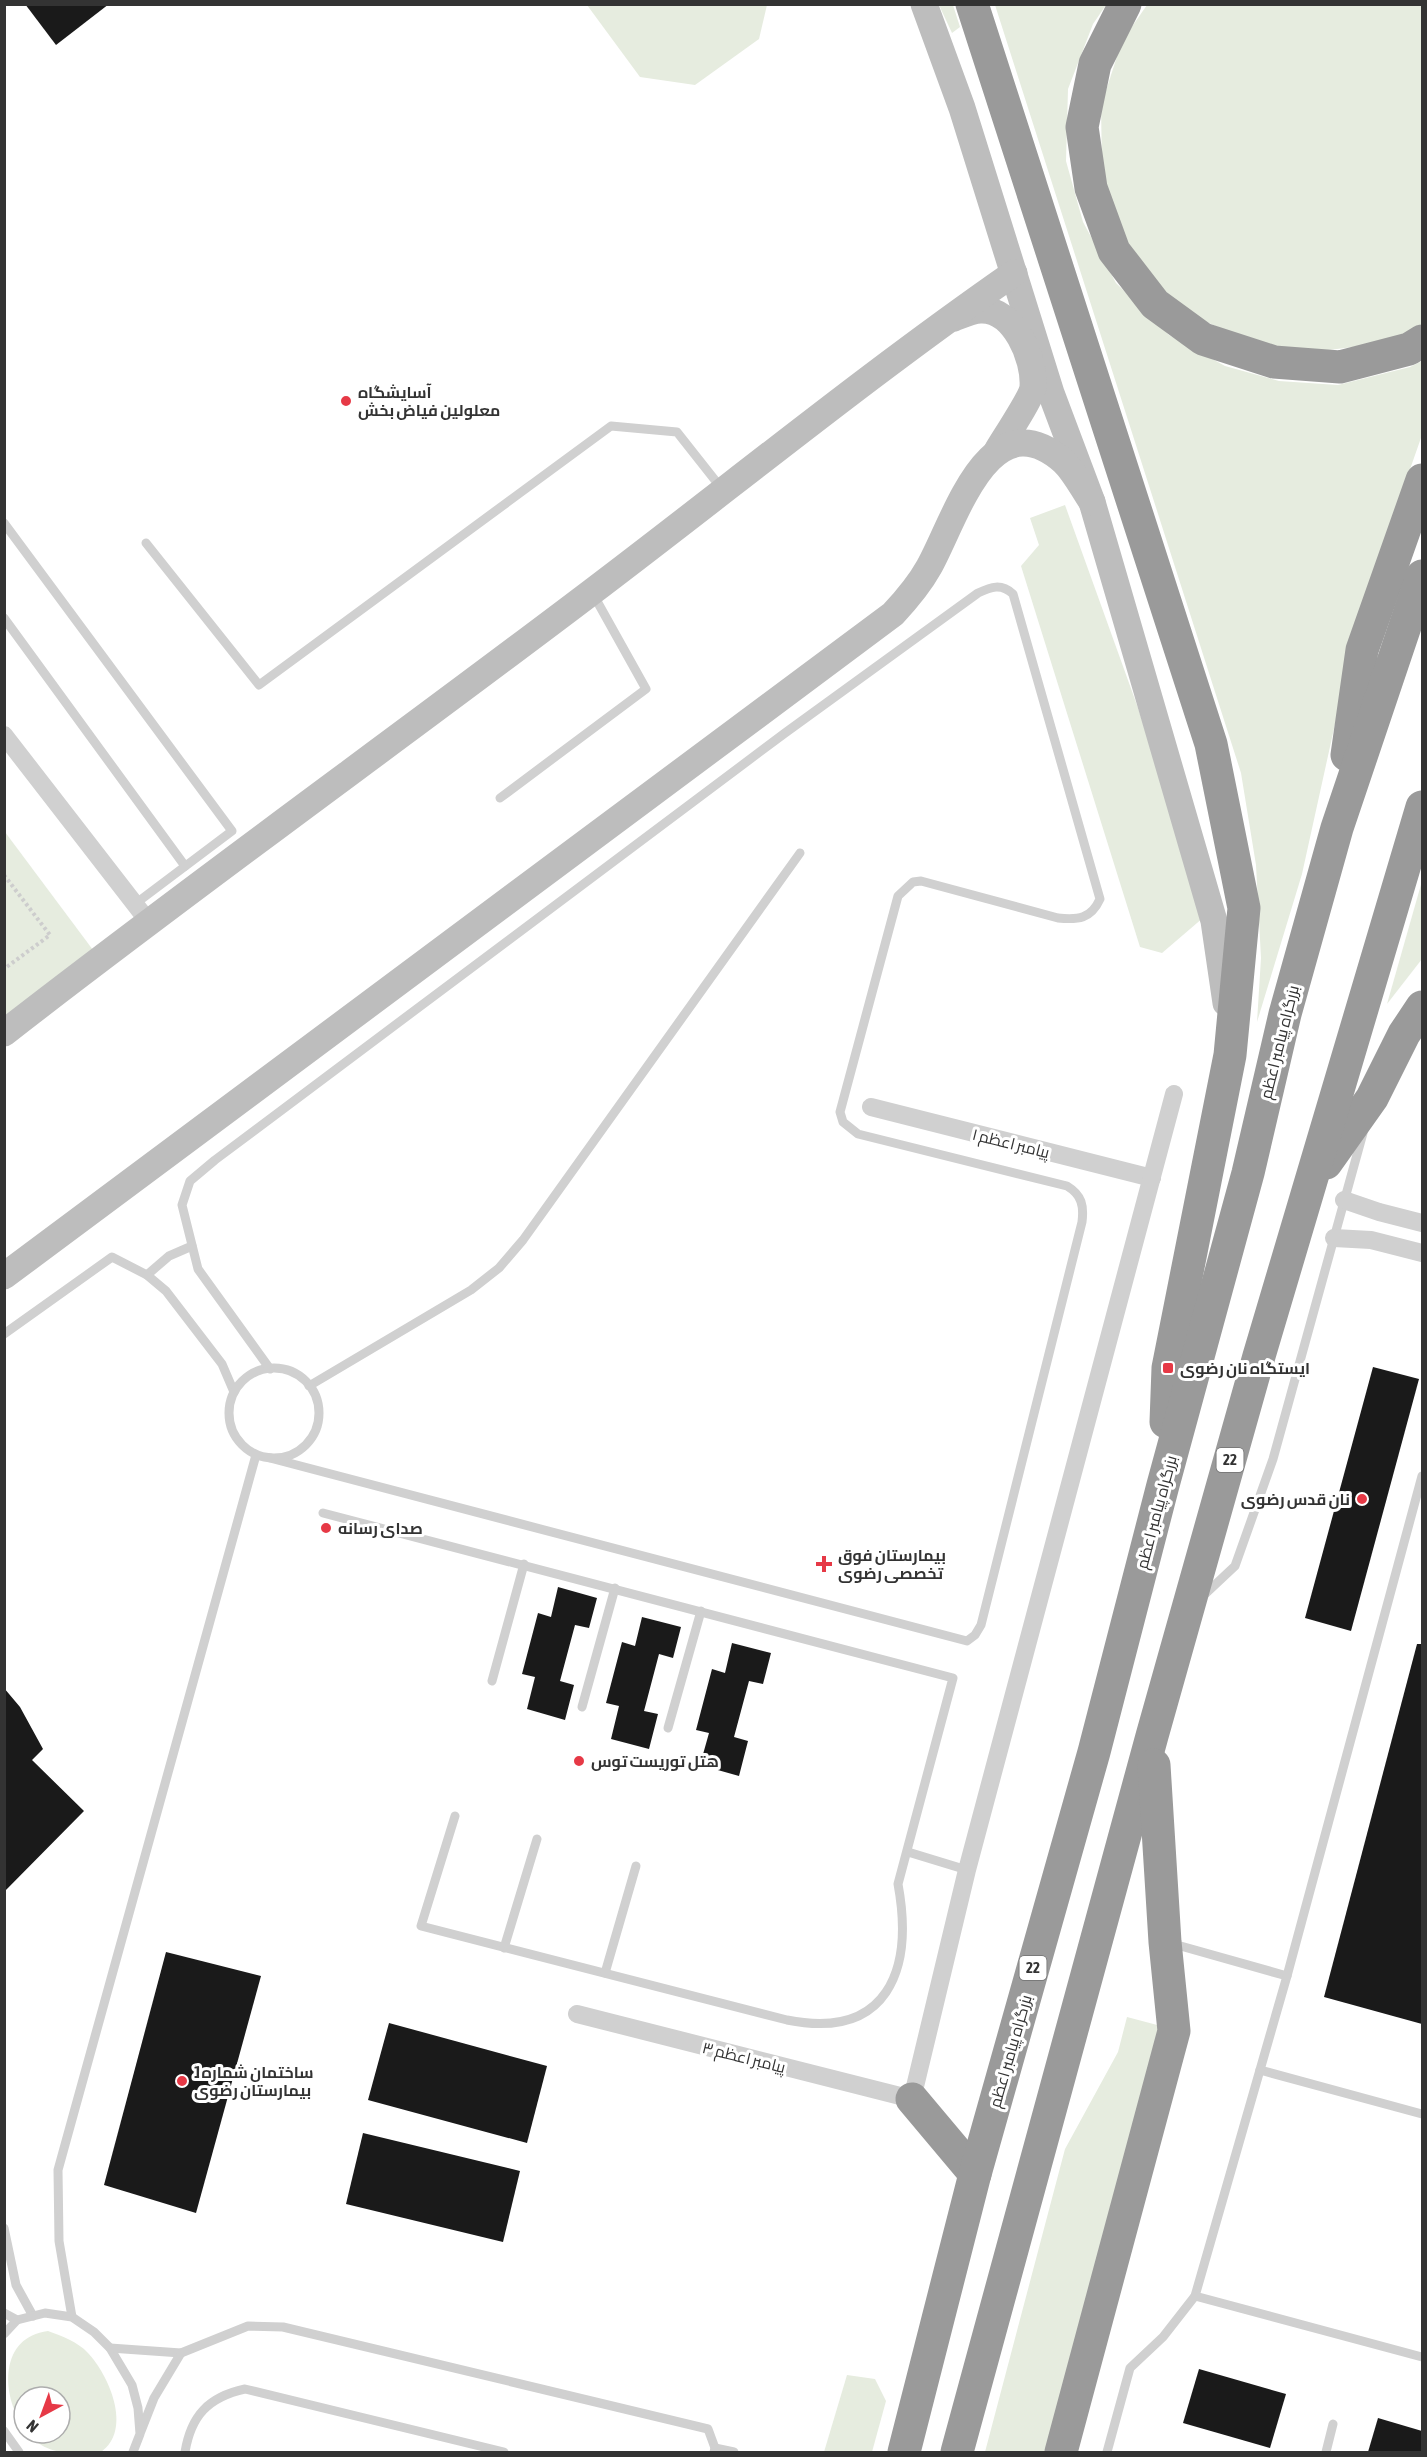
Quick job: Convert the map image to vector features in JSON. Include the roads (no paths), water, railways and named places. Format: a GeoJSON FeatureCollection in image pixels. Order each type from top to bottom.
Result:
{"type":"FeatureCollection","features":[{"type":"Feature","properties":{"kind":"highway"},"geometry":{"type":"LineString","coordinates":[[972,4],[1211,744],[1244,908],[1230,1055],[1168,1368],[1163,1485]]}},
{"type":"Feature","properties":{"kind":"highway"},"geometry":{"type":"LineString","coordinates":[[1125,4],[1095,64],[1082,127],[1091,188],[1114,251],[1155,304],[1203,339],[1274,362],[1340,367],[1409,350],[1422,341]]}},
{"type":"Feature","properties":{"kind":"highway"},"geometry":{"type":"LineString","coordinates":[[1337,828],[1362,650],[1422,480]]}},
{"type":"Feature","properties":{"kind":"highway","name":"بزرگراه پیامبر اعظم"},"geometry":{"type":"LineString","coordinates":[[904,2452],[979,2161],[1094,1752],[1163,1485],[1248,1173],[1285,1014],[1337,828],[1422,576]]}},
{"type":"Feature","properties":{"kind":"highway","name":"22"},"geometry":{"type":"LineString","coordinates":[[957,2452],[1152,1736],[1259,1356],[1421,814]]}},
{"type":"Feature","properties":{"kind":"highway"},"geometry":{"type":"LineString","coordinates":[[1311,1184],[1372,1098],[1404,1034],[1422,1007]]}},
{"type":"Feature","properties":{"kind":"highway"},"geometry":{"type":"LineString","coordinates":[[1061,2452],[1174,2031],[1165,1942],[1152,1736]]}},
{"type":"Feature","properties":{"kind":"highway"},"geometry":{"type":"LineString","coordinates":[[914,2091],[979,2161]]}},
{"type":"Feature","properties":{"kind":"street"},"geometry":{"type":"LineString","coordinates":[[924,4],[962,108],[1051,393],[1092,502],[1214,921],[1223,977],[1230,1055]]}},
{"type":"Feature","properties":{"kind":"street"},"geometry":{"type":"LineString","coordinates":[[4,1033],[141,912],[591,592],[946,320],[1014,273]]}},
{"type":"Feature","properties":{"kind":"street"},"geometry":{"type":"LineString","coordinates":[[4,1276],[893,614],[916,590],[975,475],[997,451],[1033,388],[1022,341],[1009,322],[981,310],[946,320]]}},
{"type":"Feature","properties":{"kind":"street"},"geometry":{"type":"LineString","coordinates":[[997,451],[1021,442],[1041,448],[1063,461],[1092,502]]}},
{"type":"Feature","properties":{"kind":"street"},"geometry":{"type":"LineString","coordinates":[[4,735],[141,912]]}},
{"type":"Feature","properties":{"kind":"street"},"geometry":{"type":"LineString","coordinates":[[914,2091],[967,1870],[1174,1094]]}},
{"type":"Feature","properties":{"kind":"street","name":"پیامبر اعظم ۱"},"geometry":{"type":"LineString","coordinates":[[871,1107],[1152,1179]]}},
{"type":"Feature","properties":{"kind":"street"},"geometry":{"type":"LineString","coordinates":[[1344,1200],[1422,1223]]}},
{"type":"Feature","properties":{"kind":"street"},"geometry":{"type":"LineString","coordinates":[[1334,1238],[1371,1240],[1422,1253]]}},
{"type":"Feature","properties":{"kind":"street","name":"پیامبر اعظم ۳"},"geometry":{"type":"LineString","coordinates":[[577,2014],[914,2091]]}},
{"type":"Feature","properties":{"kind":"lane"},"geometry":{"type":"LineString","coordinates":[[146,543],[260,685],[610,426],[677,432],[723,491]]}},
{"type":"Feature","properties":{"kind":"lane"},"geometry":{"type":"LineString","coordinates":[[4,523],[232,831],[185,866],[141,912]]}},
{"type":"Feature","properties":{"kind":"lane"},"geometry":{"type":"LineString","coordinates":[[270,1369],[198,1269],[182,1205],[190,1181],[785,733],[978,593],[993,586],[1007,588],[1013,594],[1100,899],[1095,910],[1078,920],[1058,918],[921,881],[906,887],[898,896],[840,1112],[843,1122],[858,1134],[1067,1186],[1081,1198],[1082,1222],[981,1625],[975,1635],[967,1641],[256,1455],[243,1447],[234,1435],[229,1421],[229,1406],[234,1392],[243,1380],[256,1372],[270,1369],[285,1370],[298,1376],[309,1386],[316,1399],[318,1414],[316,1428],[309,1441],[298,1451],[285,1457],[270,1458]]}},
{"type":"Feature","properties":{"kind":"lane"},"geometry":{"type":"LineString","coordinates":[[500,798],[646,689],[591,592]]}},
{"type":"Feature","properties":{"kind":"lane"},"geometry":{"type":"LineString","coordinates":[[4,618],[185,866]]}},
{"type":"Feature","properties":{"kind":"lane"},"geometry":{"type":"LineString","coordinates":[[309,1386],[471,1290],[499,1268],[523,1240],[800,853]]}},
{"type":"Feature","properties":{"kind":"lane"},"geometry":{"type":"LineString","coordinates":[[1188,1610],[1235,1566],[1274,1459],[1372,1098]]}},
{"type":"Feature","properties":{"kind":"lane"},"geometry":{"type":"LineString","coordinates":[[147,1275],[169,1256],[192,1246]]}},
{"type":"Feature","properties":{"kind":"lane"},"geometry":{"type":"LineString","coordinates":[[4,1335],[112,1257],[147,1275],[166,1291],[222,1364],[234,1392]]}},
{"type":"Feature","properties":{"kind":"lane"},"geometry":{"type":"LineString","coordinates":[[72,2318],[59,2241],[58,2170],[256,1455]]}},
{"type":"Feature","properties":{"kind":"lane"},"geometry":{"type":"LineString","coordinates":[[1107,2452],[1130,2368],[1163,2337],[1196,2296],[1287,1976],[1422,1476]]}},
{"type":"Feature","properties":{"kind":"lane"},"geometry":{"type":"LineString","coordinates":[[323,1513],[953,1678],[898,1884],[903,1911],[903,1941],[898,1969],[882,2000],[850,2021],[816,2026],[806,2024],[421,1926],[455,1816]]}},
{"type":"Feature","properties":{"kind":"lane"},"geometry":{"type":"LineString","coordinates":[[492,1681],[524,1564]]}},
{"type":"Feature","properties":{"kind":"lane"},"geometry":{"type":"LineString","coordinates":[[582,1707],[615,1588]]}},
{"type":"Feature","properties":{"kind":"lane"},"geometry":{"type":"LineString","coordinates":[[668,1728],[701,1611]]}},
{"type":"Feature","properties":{"kind":"lane"},"geometry":{"type":"LineString","coordinates":[[504,1948],[537,1839]]}},
{"type":"Feature","properties":{"kind":"lane"},"geometry":{"type":"LineString","coordinates":[[908,1852],[967,1870]]}},
{"type":"Feature","properties":{"kind":"lane"},"geometry":{"type":"LineString","coordinates":[[605,1973],[636,1866]]}},
{"type":"Feature","properties":{"kind":"lane"},"geometry":{"type":"LineString","coordinates":[[1165,1942],[1287,1976]]}},
{"type":"Feature","properties":{"kind":"lane"},"geometry":{"type":"LineString","coordinates":[[1260,2070],[1422,2114]]}},
{"type":"Feature","properties":{"kind":"lane"},"geometry":{"type":"LineString","coordinates":[[4,2228],[16,2285],[33,2316]]}},
{"type":"Feature","properties":{"kind":"lane"},"geometry":{"type":"LineString","coordinates":[[1196,2296],[1422,2357]]}},
{"type":"Feature","properties":{"kind":"lane"},"geometry":{"type":"LineString","coordinates":[[4,2313],[17,2320]]}},
{"type":"Feature","properties":{"kind":"lane"},"geometry":{"type":"LineString","coordinates":[[4,2334],[17,2320],[45,2313],[72,2318],[94,2332],[110,2348],[132,2385],[138,2408],[140,2433]]}},
{"type":"Feature","properties":{"kind":"lane"},"geometry":{"type":"LineString","coordinates":[[110,2348],[181,2353],[248,2326],[283,2327],[708,2429],[715,2450],[734,2452]]}},
{"type":"Feature","properties":{"kind":"lane"},"geometry":{"type":"LineString","coordinates":[[133,2452],[154,2398],[181,2353]]}},
{"type":"Feature","properties":{"kind":"lane"},"geometry":{"type":"LineString","coordinates":[[185,2452],[188,2433],[202,2409],[225,2394],[245,2390],[504,2452]]}},
{"type":"Feature","properties":{"kind":"lane"},"geometry":{"type":"LineString","coordinates":[[1326,2452],[1334,2424]]}},
{"type":"Feature","properties":{"kind":"lane"},"geometry":{"type":"LineString","coordinates":[[4,2431],[19,2452]]}},
{"type":"Feature","properties":{"kind":"place","name":"آسایشگاه معلولین فیاض بخش"},"geometry":{"type":"Point","coordinates":[346,401]}},
{"type":"Feature","properties":{"kind":"place","name":"ایستگاه نان رضوی"},"geometry":{"type":"Point","coordinates":[1168,1368]}},
{"type":"Feature","properties":{"kind":"place","name":"نان قدس رضوی"},"geometry":{"type":"Point","coordinates":[1362,1499]}},
{"type":"Feature","properties":{"kind":"place","name":"صدای رسانه"},"geometry":{"type":"Point","coordinates":[326,1528]}},
{"type":"Feature","properties":{"kind":"place","name":"بیمارستان فوق تخصصی رضوی"},"geometry":{"type":"Point","coordinates":[824,1564]}},
{"type":"Feature","properties":{"kind":"place","name":"هتل توریست توس"},"geometry":{"type":"Point","coordinates":[579,1761]}},
{"type":"Feature","properties":{"kind":"place","name":"ساختمان شماره1 بیمارستان رضوی"},"geometry":{"type":"Point","coordinates":[182,2081]}}]}
